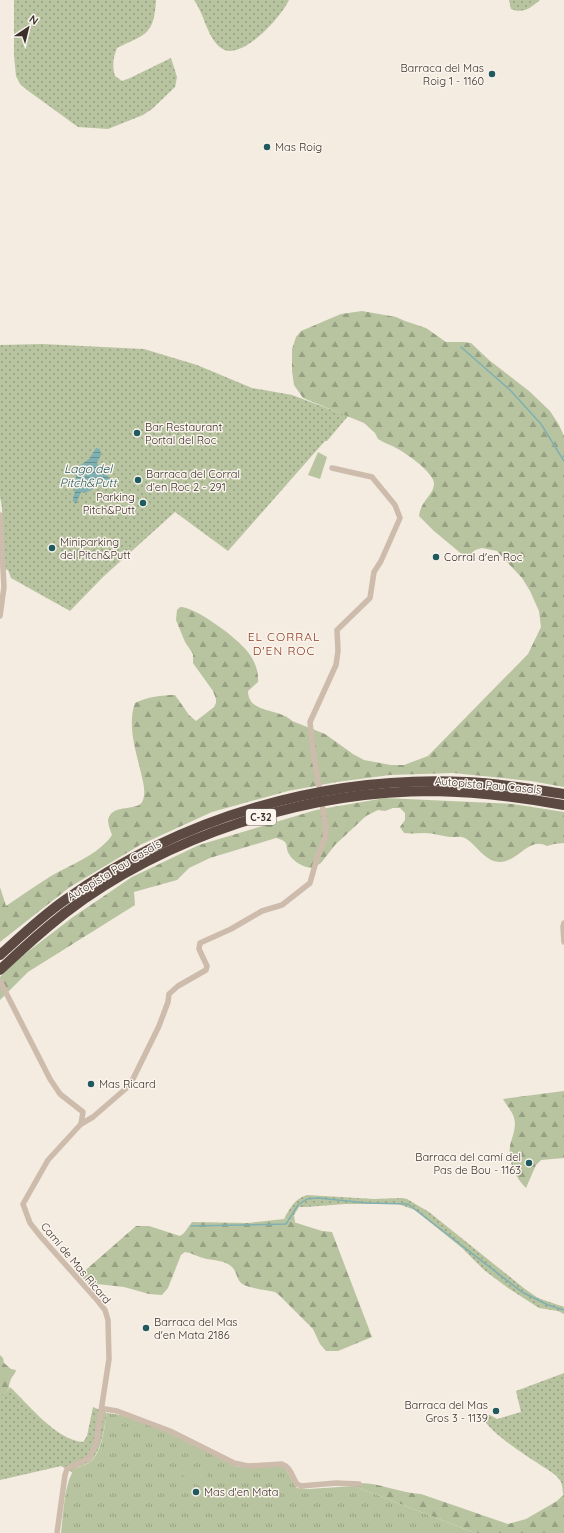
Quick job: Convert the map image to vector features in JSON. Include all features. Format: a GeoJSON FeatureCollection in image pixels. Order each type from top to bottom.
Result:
{"type":"FeatureCollection","features":[{"type":"Feature","properties":{"kind":"highway","name":"Autopista Pau Casals"},"geometry":{"type":"LineString","coordinates":[[0,955],[65,900],[107,872],[136,856],[166,841],[228,816],[286,799],[346,787],[375,784],[427,782],[467,782],[504,785],[564,794]]}},
{"type":"Feature","properties":{"kind":"highway","name":"Autopista Pau Casals"},"geometry":{"type":"LineString","coordinates":[[0,970],[42,932],[66,913],[97,892],[168,851],[231,825],[282,811],[338,799],[402,792],[462,792],[503,796],[564,805]]}},
{"type":"Feature","properties":{"kind":"street","name":"Camí de Mas Ricard"},"geometry":{"type":"LineString","coordinates":[[57,1533],[65,1476],[68,1469],[74,1464],[84,1460],[93,1451],[96,1444],[109,1359],[108,1320],[105,1310],[30,1223],[23,1204],[48,1160],[81,1124],[93,1117],[130,1085],[159,1026],[168,1002],[169,994],[178,986],[206,970],[207,966],[199,949],[200,942],[231,928],[262,911],[282,905],[310,883],[317,858],[325,838],[326,828],[310,722],[336,665],[338,651],[337,630],[370,598],[374,572],[381,561],[400,518],[395,505],[372,477],[332,468]]}},
{"type":"Feature","properties":{"kind":"street"},"geometry":{"type":"LineString","coordinates":[[0,515],[4,587],[0,616]]}},
{"type":"Feature","properties":{"kind":"street"},"geometry":{"type":"LineString","coordinates":[[564,923],[562,927],[564,942]]}},
{"type":"Feature","properties":{"kind":"street"},"geometry":{"type":"LineString","coordinates":[[0,981],[50,1080],[60,1094],[82,1112],[81,1124]]}},
{"type":"Feature","properties":{"kind":"street"},"geometry":{"type":"LineString","coordinates":[[102,1410],[117,1411],[170,1431],[234,1463],[248,1466],[282,1464],[290,1470],[296,1484],[301,1486],[336,1483],[359,1484]]}},
{"type":"Feature","properties":{"kind":"green space"},"geometry":{"type":"Polygon","coordinates":[[[14,0],[156,0],[153,20],[147,32],[135,40],[117,48],[113,62],[113,69],[115,76],[122,81],[171,58],[177,77],[175,87],[152,109],[143,115],[108,129],[78,127],[20,84],[16,76],[14,55],[14,0]]]}},
{"type":"Feature","properties":{"kind":"green space"},"geometry":{"type":"Polygon","coordinates":[[[194,0],[289,0],[270,26],[260,36],[239,49],[229,51],[221,48],[212,38],[194,0]]]}},
{"type":"Feature","properties":{"kind":"green space"},"geometry":{"type":"Polygon","coordinates":[[[509,0],[540,0],[530,8],[520,11],[511,9],[509,0]]]}},
{"type":"Feature","properties":{"kind":"green space"},"geometry":{"type":"Polygon","coordinates":[[[362,311],[396,317],[426,328],[446,342],[471,343],[489,360],[529,391],[550,411],[564,436],[564,787],[531,781],[453,773],[390,775],[337,782],[288,791],[212,812],[140,845],[70,887],[0,942],[0,887],[6,906],[42,881],[82,860],[106,842],[112,835],[108,820],[110,815],[115,811],[141,804],[144,794],[144,786],[132,729],[135,703],[144,699],[165,695],[175,695],[189,715],[196,721],[214,707],[216,699],[213,691],[193,663],[193,654],[185,642],[176,620],[177,610],[180,607],[187,608],[206,617],[226,631],[250,654],[256,665],[258,674],[258,682],[248,691],[249,698],[253,704],[325,734],[364,760],[391,765],[404,765],[428,756],[528,654],[541,627],[539,611],[522,578],[497,551],[482,548],[475,550],[471,556],[464,556],[434,531],[419,516],[422,506],[431,493],[434,485],[433,480],[426,470],[402,452],[378,439],[375,433],[364,423],[303,398],[294,385],[292,371],[292,349],[296,337],[301,331],[341,314],[362,311]]]}},
{"type":"Feature","properties":{"kind":"green space"},"geometry":{"type":"Polygon","coordinates":[[[42,344],[144,349],[197,365],[252,388],[292,395],[348,416],[228,551],[175,512],[103,577],[70,611],[11,578],[8,570],[2,569],[2,508],[0,496],[0,345],[42,344]]]}},
{"type":"Feature","properties":{"kind":"green space"},"geometry":{"type":"Polygon","coordinates":[[[318,452],[327,457],[320,479],[308,475],[318,452]]]}},
{"type":"Feature","properties":{"kind":"green space"},"geometry":{"type":"Polygon","coordinates":[[[385,798],[513,804],[564,812],[564,843],[547,846],[535,844],[529,846],[507,861],[495,861],[485,856],[463,837],[450,837],[428,833],[404,833],[400,827],[405,820],[405,813],[400,808],[393,808],[385,811],[378,810],[366,816],[335,845],[321,863],[313,868],[303,866],[296,862],[289,854],[285,842],[276,838],[210,858],[189,868],[177,880],[134,892],[135,905],[28,972],[0,1000],[0,977],[17,960],[73,917],[132,877],[199,845],[316,810],[385,798]]]}},
{"type":"Feature","properties":{"kind":"green space"},"geometry":{"type":"Polygon","coordinates":[[[564,1091],[564,1158],[541,1160],[536,1165],[526,1188],[513,1169],[511,1163],[510,1146],[515,1128],[515,1121],[503,1099],[564,1091]]]}},
{"type":"Feature","properties":{"kind":"green space"},"geometry":{"type":"Polygon","coordinates":[[[307,1195],[374,1199],[407,1199],[429,1212],[538,1298],[564,1307],[564,1314],[558,1311],[539,1308],[508,1288],[484,1270],[462,1248],[415,1210],[398,1204],[345,1204],[299,1207],[294,1215],[295,1222],[284,1219],[296,1201],[307,1195]]]}},
{"type":"Feature","properties":{"kind":"green space"},"geometry":{"type":"Polygon","coordinates":[[[284,1219],[322,1231],[332,1232],[372,1337],[338,1351],[326,1351],[320,1344],[313,1329],[275,1292],[244,1285],[241,1283],[234,1269],[229,1264],[222,1261],[203,1258],[187,1252],[181,1255],[168,1288],[162,1295],[149,1294],[124,1287],[88,1283],[80,1275],[136,1226],[149,1226],[180,1236],[192,1222],[248,1223],[284,1219]]]}},
{"type":"Feature","properties":{"kind":"green space"},"geometry":{"type":"Polygon","coordinates":[[[0,1355],[3,1358],[4,1363],[11,1369],[16,1370],[11,1379],[8,1390],[0,1395],[0,1355]]]}},
{"type":"Feature","properties":{"kind":"green space"},"geometry":{"type":"Polygon","coordinates":[[[564,1373],[563,1494],[561,1482],[557,1477],[509,1443],[494,1431],[483,1419],[485,1415],[490,1415],[497,1419],[521,1412],[516,1391],[564,1373]]]}},
{"type":"Feature","properties":{"kind":"green space"},"geometry":{"type":"Polygon","coordinates":[[[10,1387],[34,1412],[53,1428],[73,1440],[83,1442],[87,1436],[93,1407],[107,1413],[104,1432],[98,1451],[91,1461],[77,1468],[73,1473],[61,1466],[0,1480],[0,1395],[7,1391],[10,1387]]]}},
{"type":"Feature","properties":{"kind":"green space"},"geometry":{"type":"Polygon","coordinates":[[[107,1413],[121,1415],[171,1433],[238,1467],[284,1467],[297,1488],[308,1489],[354,1486],[475,1533],[61,1533],[65,1496],[71,1475],[77,1468],[90,1462],[98,1452],[107,1413]]]}},
{"type":"Feature","properties":{"kind":"green space"},"geometry":{"type":"Polygon","coordinates":[[[182,1460],[208,1475],[201,1487],[176,1471],[182,1460]]]}},
{"type":"Feature","properties":{"kind":"green space"},"geometry":{"type":"Polygon","coordinates":[[[360,1483],[368,1483],[405,1492],[421,1494],[508,1524],[526,1519],[557,1501],[564,1494],[564,1533],[475,1533],[354,1486],[360,1483]]]}},
{"type":"Feature","properties":{"kind":"water","name":"Lago del Pitch&Putt"},"geometry":{"type":"Polygon","coordinates":[[[96,448],[100,449],[101,455],[97,463],[103,473],[108,476],[110,480],[88,491],[81,492],[76,504],[73,501],[76,489],[75,469],[89,459],[96,448]]]}},
{"type":"Feature","properties":{"kind":"waterway"},"geometry":{"type":"LineString","coordinates":[[461,347],[511,391],[541,424],[564,461]]}},
{"type":"Feature","properties":{"kind":"waterway"},"geometry":{"type":"LineString","coordinates":[[191,1226],[286,1224],[298,1205],[307,1199],[318,1198],[367,1203],[408,1204],[522,1292],[548,1305],[564,1310]]}},
{"type":"Feature","properties":{"kind":"place","name":"Barraca del Mas Roig 1 - 1160"},"geometry":{"type":"Point","coordinates":[492,74]}},
{"type":"Feature","properties":{"kind":"place","name":"Mas Roig"},"geometry":{"type":"Point","coordinates":[267,147]}},
{"type":"Feature","properties":{"kind":"place","name":"Bar Restaurant Portal del Roc"},"geometry":{"type":"Point","coordinates":[137,433]}},
{"type":"Feature","properties":{"kind":"place","name":"Barraca del Corral d’en Roc 2 - 291"},"geometry":{"type":"Point","coordinates":[138,480]}},
{"type":"Feature","properties":{"kind":"place","name":"Parking Pitch&Putt"},"geometry":{"type":"Point","coordinates":[143,503]}},
{"type":"Feature","properties":{"kind":"place","name":"Miniparking del Pitch&Putt"},"geometry":{"type":"Point","coordinates":[52,548]}},
{"type":"Feature","properties":{"kind":"place","name":"Corral d'en Roc"},"geometry":{"type":"Point","coordinates":[436,557]}},
{"type":"Feature","properties":{"kind":"place","name":"Mas Ricard"},"geometry":{"type":"Point","coordinates":[91,1084]}},
{"type":"Feature","properties":{"kind":"place","name":"Barraca del camí del Pas de Bou - 1163"},"geometry":{"type":"Point","coordinates":[529,1163]}},
{"type":"Feature","properties":{"kind":"place","name":"Barraca del Mas d'en Mata 2186"},"geometry":{"type":"Point","coordinates":[146,1328]}},
{"type":"Feature","properties":{"kind":"place","name":"Barraca del Mas Gros 3 - 1139"},"geometry":{"type":"Point","coordinates":[496,1411]}},
{"type":"Feature","properties":{"kind":"place","name":"Mas d'en Mata"},"geometry":{"type":"Point","coordinates":[196,1492]}},
{"type":"Feature","properties":{"kind":"district","name":"EL CORRAL D'EN ROC"},"geometry":{"type":"Point","coordinates":[284,643]}}]}
